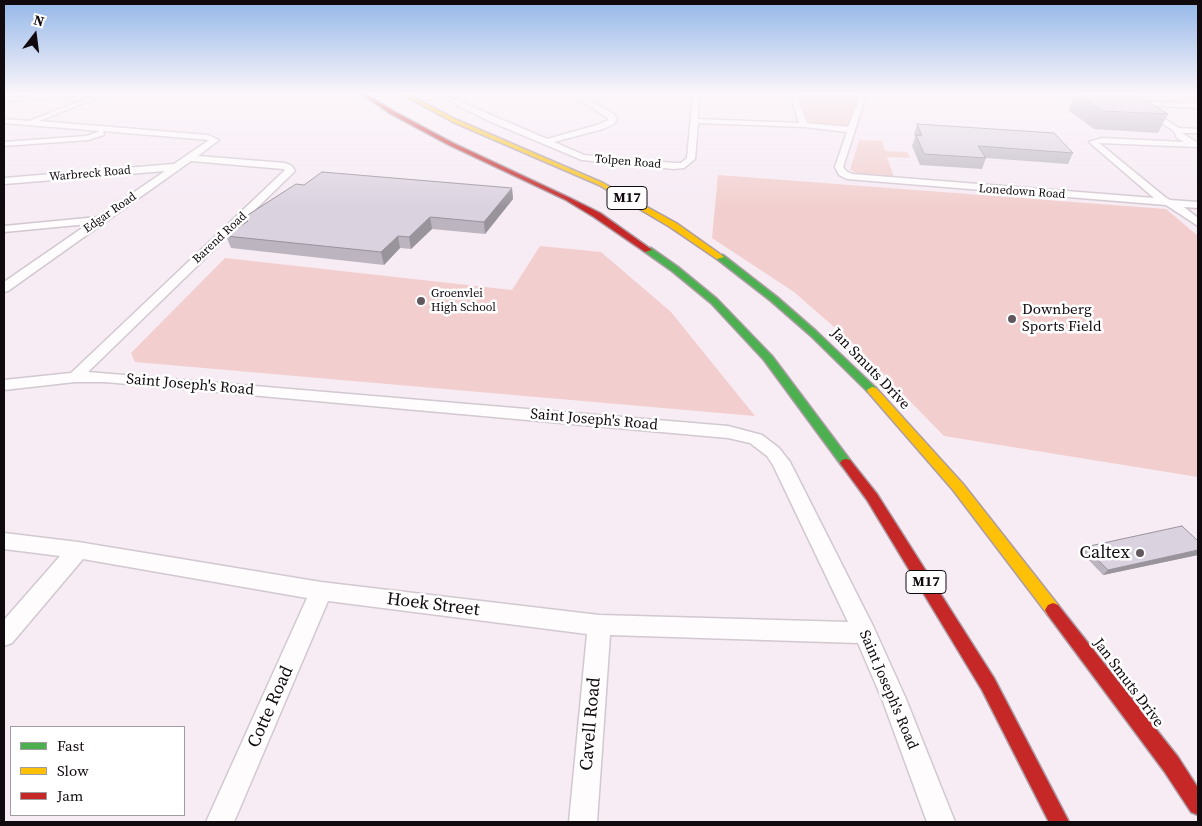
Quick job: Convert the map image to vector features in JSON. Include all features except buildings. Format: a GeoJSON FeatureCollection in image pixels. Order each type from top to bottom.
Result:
{"type":"FeatureCollection","features":[{"type":"Feature","properties":{"kind":"main road","name":"M17"},"geometry":{"type":"LineString","coordinates":[[427,132],[568,199],[597,215],[675,269],[714,301],[768,358],[872,497],[988,684],[1059,822]]}},
{"type":"Feature","properties":{"kind":"main road","name":"Jan Smuts Drive"},"geometry":{"type":"LineString","coordinates":[[479,132],[600,184],[637,203],[726,261],[813,333],[876,394],[958,486],[1171,764],[1198,805]]}},
{"type":"Feature","properties":{"kind":"street"},"geometry":{"type":"LineString","coordinates":[[4,144],[88,138],[104,132]]}},
{"type":"Feature","properties":{"kind":"street","name":"Edgar Road"},"geometry":{"type":"LineString","coordinates":[[4,288],[214,142],[214,139],[208,137],[142,132]]}},
{"type":"Feature","properties":{"kind":"street","name":"Tolpen Road"},"geometry":{"type":"LineString","coordinates":[[522,132],[592,160],[670,166],[684,165],[691,159],[694,132]]}},
{"type":"Feature","properties":{"kind":"street"},"geometry":{"type":"LineString","coordinates":[[545,142],[583,132]]}},
{"type":"Feature","properties":{"kind":"street","name":"Lonedown Road"},"geometry":{"type":"LineString","coordinates":[[850,132],[839,167],[840,172],[867,180],[1198,205]]}},
{"type":"Feature","properties":{"kind":"street"},"geometry":{"type":"LineString","coordinates":[[1178,132],[1180,136],[1197,146]]}},
{"type":"Feature","properties":{"kind":"street"},"geometry":{"type":"LineString","coordinates":[[1197,146],[1102,140],[1093,142],[1161,199],[1171,203],[1198,223]]}},
{"type":"Feature","properties":{"kind":"street","name":"Barend Road"},"geometry":{"type":"LineString","coordinates":[[75,377],[290,171],[289,168],[284,166],[191,158]]}},
{"type":"Feature","properties":{"kind":"street","name":"Warbreck Road"},"geometry":{"type":"LineString","coordinates":[[4,181],[177,167]]}},
{"type":"Feature","properties":{"kind":"street"},"geometry":{"type":"LineString","coordinates":[[4,229],[100,220]]}},
{"type":"Feature","properties":{"kind":"street","name":"Saint Joseph's Road"},"geometry":{"type":"LineString","coordinates":[[4,385],[75,377],[105,377],[742,434],[756,439],[766,446],[781,462],[865,633],[894,699],[941,822]]}},
{"type":"Feature","properties":{"kind":"street","name":"Hoek Street"},"geometry":{"type":"LineString","coordinates":[[4,541],[78,550],[321,591],[599,625],[865,633]]}},
{"type":"Feature","properties":{"kind":"street"},"geometry":{"type":"LineString","coordinates":[[4,636],[78,550]]}},
{"type":"Feature","properties":{"kind":"street","name":"Cotte Road"},"geometry":{"type":"LineString","coordinates":[[220,822],[321,591]]}},
{"type":"Feature","properties":{"kind":"street","name":"Cavell Road"},"geometry":{"type":"LineString","coordinates":[[583,822],[599,625]]}},
{"type":"Feature","properties":{"kind":"shaded area"},"geometry":{"type":"Polygon","coordinates":[[[859,140],[882,141],[885,151],[907,152],[910,158],[887,157],[894,177],[861,175],[850,170],[859,140]]]}},
{"type":"Feature","properties":{"kind":"shaded area","name":"Downberg Sports Field"},"geometry":{"type":"Polygon","coordinates":[[[718,175],[1166,209],[1198,236],[1198,477],[944,436],[857,347],[794,292],[712,238],[718,175]]]}},
{"type":"Feature","properties":{"kind":"shaded area","name":"Groenvlei High School"},"geometry":{"type":"Polygon","coordinates":[[[540,246],[601,252],[671,312],[755,416],[135,362],[131,353],[225,258],[512,290],[540,246]]]}},
{"type":"Feature","properties":{"kind":"traffic: fast"},"geometry":{"type":"LineString","coordinates":[[648,250],[714,301],[768,358],[846,463]]}},
{"type":"Feature","properties":{"kind":"traffic: fast"},"geometry":{"type":"LineString","coordinates":[[720,257],[774,299],[813,333],[872,390]]}},
{"type":"Feature","properties":{"kind":"traffic: slow"},"geometry":{"type":"LineString","coordinates":[[479,132],[601,184],[673,225],[720,257]]}},
{"type":"Feature","properties":{"kind":"traffic: slow"},"geometry":{"type":"LineString","coordinates":[[872,390],[958,487],[1053,610]]}},
{"type":"Feature","properties":{"kind":"traffic: jam"},"geometry":{"type":"LineString","coordinates":[[428,132],[568,199],[597,215],[648,250]]}},
{"type":"Feature","properties":{"kind":"traffic: jam"},"geometry":{"type":"LineString","coordinates":[[846,463],[872,497],[988,684],[1059,822]]}},
{"type":"Feature","properties":{"kind":"traffic: jam"},"geometry":{"type":"LineString","coordinates":[[1053,610],[1171,764],[1198,805]]}},
{"type":"Feature","properties":{"kind":"place","name":"Groenvlei High School"},"geometry":{"type":"Point","coordinates":[421,301]}},
{"type":"Feature","properties":{"kind":"place","name":"Downberg Sports Field"},"geometry":{"type":"Point","coordinates":[1012,319]}},
{"type":"Feature","properties":{"kind":"place","name":"Caltex"},"geometry":{"type":"Point","coordinates":[1140,553]}}]}
